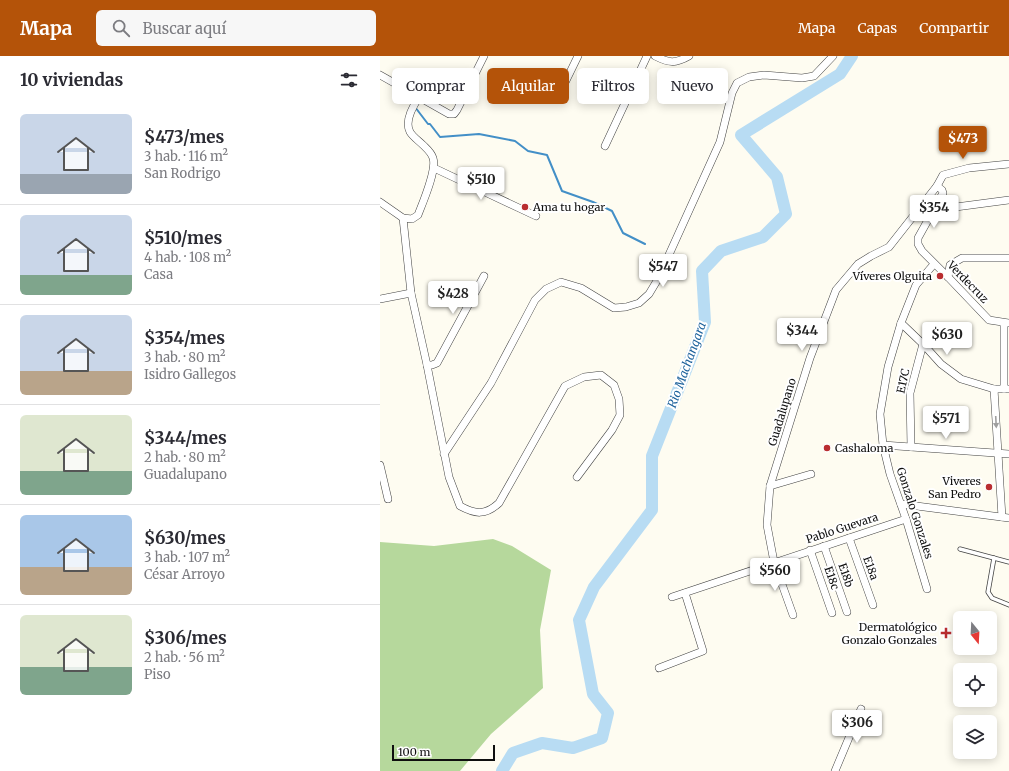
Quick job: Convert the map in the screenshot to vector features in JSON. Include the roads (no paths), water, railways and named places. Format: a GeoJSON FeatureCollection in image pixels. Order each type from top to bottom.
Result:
{"type":"FeatureCollection","features":[{"type":"Feature","properties":{"kind":"street"},"geometry":{"type":"LineString","coordinates":[[478,68],[484,56]]}},
{"type":"Feature","properties":{"kind":"street"},"geometry":{"type":"LineString","coordinates":[[569,74],[578,56]]}},
{"type":"Feature","properties":{"kind":"street"},"geometry":{"type":"LineString","coordinates":[[605,146],[648,56]]}},
{"type":"Feature","properties":{"kind":"street"},"geometry":{"type":"LineString","coordinates":[[655,56],[667,62],[677,62],[689,56]]}},
{"type":"Feature","properties":{"kind":"street"},"geometry":{"type":"LineString","coordinates":[[444,454],[491,382],[535,300],[546,288],[561,282],[581,288],[614,308],[626,307],[639,303],[649,294],[658,279],[720,142],[732,92],[737,83],[749,77],[764,75],[802,78],[814,76],[833,56]]}},
{"type":"Feature","properties":{"kind":"street"},"geometry":{"type":"LineString","coordinates":[[380,75],[392,82]]}},
{"type":"Feature","properties":{"kind":"street"},"geometry":{"type":"LineString","coordinates":[[380,202],[403,218],[412,219],[418,215],[434,168],[433,158],[430,152],[411,133],[408,127],[408,121],[416,104]]}},
{"type":"Feature","properties":{"kind":"street"},"geometry":{"type":"LineString","coordinates":[[431,104],[449,114],[454,114],[460,104]]}},
{"type":"Feature","properties":{"kind":"street","name":"Guadalupano"},"geometry":{"type":"LineString","coordinates":[[793,615],[774,562],[767,525],[770,486],[810,358],[836,290],[858,264],[889,247],[937,186],[940,178],[946,174],[969,168],[1009,164]]}},
{"type":"Feature","properties":{"kind":"street"},"geometry":{"type":"LineString","coordinates":[[434,168],[536,216]]}},
{"type":"Feature","properties":{"kind":"street"},"geometry":{"type":"LineString","coordinates":[[933,210],[943,193],[937,186]]}},
{"type":"Feature","properties":{"kind":"street"},"geometry":{"type":"LineString","coordinates":[[933,210],[1009,200]]}},
{"type":"Feature","properties":{"kind":"street","name":"Verdecruz"},"geometry":{"type":"LineString","coordinates":[[933,210],[918,238],[918,244],[922,251],[989,320],[1006,323]]}},
{"type":"Feature","properties":{"kind":"street"},"geometry":{"type":"LineString","coordinates":[[403,218],[411,293],[449,477],[460,506],[470,512],[485,512],[494,508],[499,503],[566,386],[584,377],[601,375],[614,385],[619,399],[620,415],[612,430],[577,477]]}},
{"type":"Feature","properties":{"kind":"street"},"geometry":{"type":"LineString","coordinates":[[948,277],[950,265],[962,258],[1009,258]]}},
{"type":"Feature","properties":{"kind":"street","name":"Gonzalo Gonzales"},"geometry":{"type":"LineString","coordinates":[[927,589],[906,519],[890,474],[883,445],[880,414],[888,367],[902,323],[916,285],[934,264]]}},
{"type":"Feature","properties":{"kind":"street"},"geometry":{"type":"LineString","coordinates":[[427,365],[437,363],[484,276]]}},
{"type":"Feature","properties":{"kind":"street"},"geometry":{"type":"LineString","coordinates":[[380,299],[411,293]]}},
{"type":"Feature","properties":{"kind":"street"},"geometry":{"type":"LineString","coordinates":[[902,323],[941,364],[961,380],[994,389],[1006,389],[1006,323]]}},
{"type":"Feature","properties":{"kind":"street","name":"E17C"},"geometry":{"type":"LineString","coordinates":[[911,447],[910,393],[923,344]]}},
{"type":"Feature","properties":{"kind":"street"},"geometry":{"type":"LineString","coordinates":[[901,504],[1005,517],[997,454],[994,389]]}},
{"type":"Feature","properties":{"kind":"street"},"geometry":{"type":"LineString","coordinates":[[883,445],[1009,454]]}},
{"type":"Feature","properties":{"kind":"street"},"geometry":{"type":"LineString","coordinates":[[380,466],[388,499]]}},
{"type":"Feature","properties":{"kind":"street"},"geometry":{"type":"LineString","coordinates":[[770,486],[811,474]]}},
{"type":"Feature","properties":{"kind":"street","name":"Pablo Guevara"},"geometry":{"type":"LineString","coordinates":[[672,597],[906,519]]}},
{"type":"Feature","properties":{"kind":"street","name":"E18a"},"geometry":{"type":"LineString","coordinates":[[849,538],[873,605]]}},
{"type":"Feature","properties":{"kind":"street","name":"E18b"},"geometry":{"type":"LineString","coordinates":[[824,546],[847,612]]}},
{"type":"Feature","properties":{"kind":"street","name":"E18c"},"geometry":{"type":"LineString","coordinates":[[810,550],[832,613]]}},
{"type":"Feature","properties":{"kind":"street"},"geometry":{"type":"LineString","coordinates":[[659,668],[703,651],[685,593]]}},
{"type":"Feature","properties":{"kind":"street"},"geometry":{"type":"LineString","coordinates":[[835,771],[861,709]]}},
{"type":"Feature","properties":{"kind":"lane"},"geometry":{"type":"LineString","coordinates":[[960,549],[1009,562]]}},
{"type":"Feature","properties":{"kind":"lane"},"geometry":{"type":"LineString","coordinates":[[994,558],[988,592],[992,598],[1009,605]]}},
{"type":"Feature","properties":{"kind":"waterway","name":"Rio Machangara"},"geometry":{"type":"LineString","coordinates":[[502,771],[513,753],[542,743],[573,748],[602,738],[608,713],[593,694],[579,620],[594,587],[652,510],[652,456],[705,322],[702,271],[721,251],[763,237],[786,214],[777,177],[741,135],[840,74],[852,56]]}},
{"type":"Feature","properties":{"kind":"waterway"},"geometry":{"type":"LineString","coordinates":[[415,107],[440,137],[479,134],[515,141],[528,151],[547,155],[562,191],[593,202],[612,211],[623,233],[645,244]]}},
{"type":"Feature","properties":{"kind":"place","name":"Ama tu hogar"},"geometry":{"type":"Point","coordinates":[525,207]}},
{"type":"Feature","properties":{"kind":"place","name":"Víveres Olguita"},"geometry":{"type":"Point","coordinates":[940,276]}},
{"type":"Feature","properties":{"kind":"place","name":"Cashaloma"},"geometry":{"type":"Point","coordinates":[827,448]}},
{"type":"Feature","properties":{"kind":"place","name":"Viveres San Pedro"},"geometry":{"type":"Point","coordinates":[989,487]}},
{"type":"Feature","properties":{"kind":"place","name":"Dermatológico Gonzalo Gonzales"},"geometry":{"type":"Point","coordinates":[946,633]}}]}
